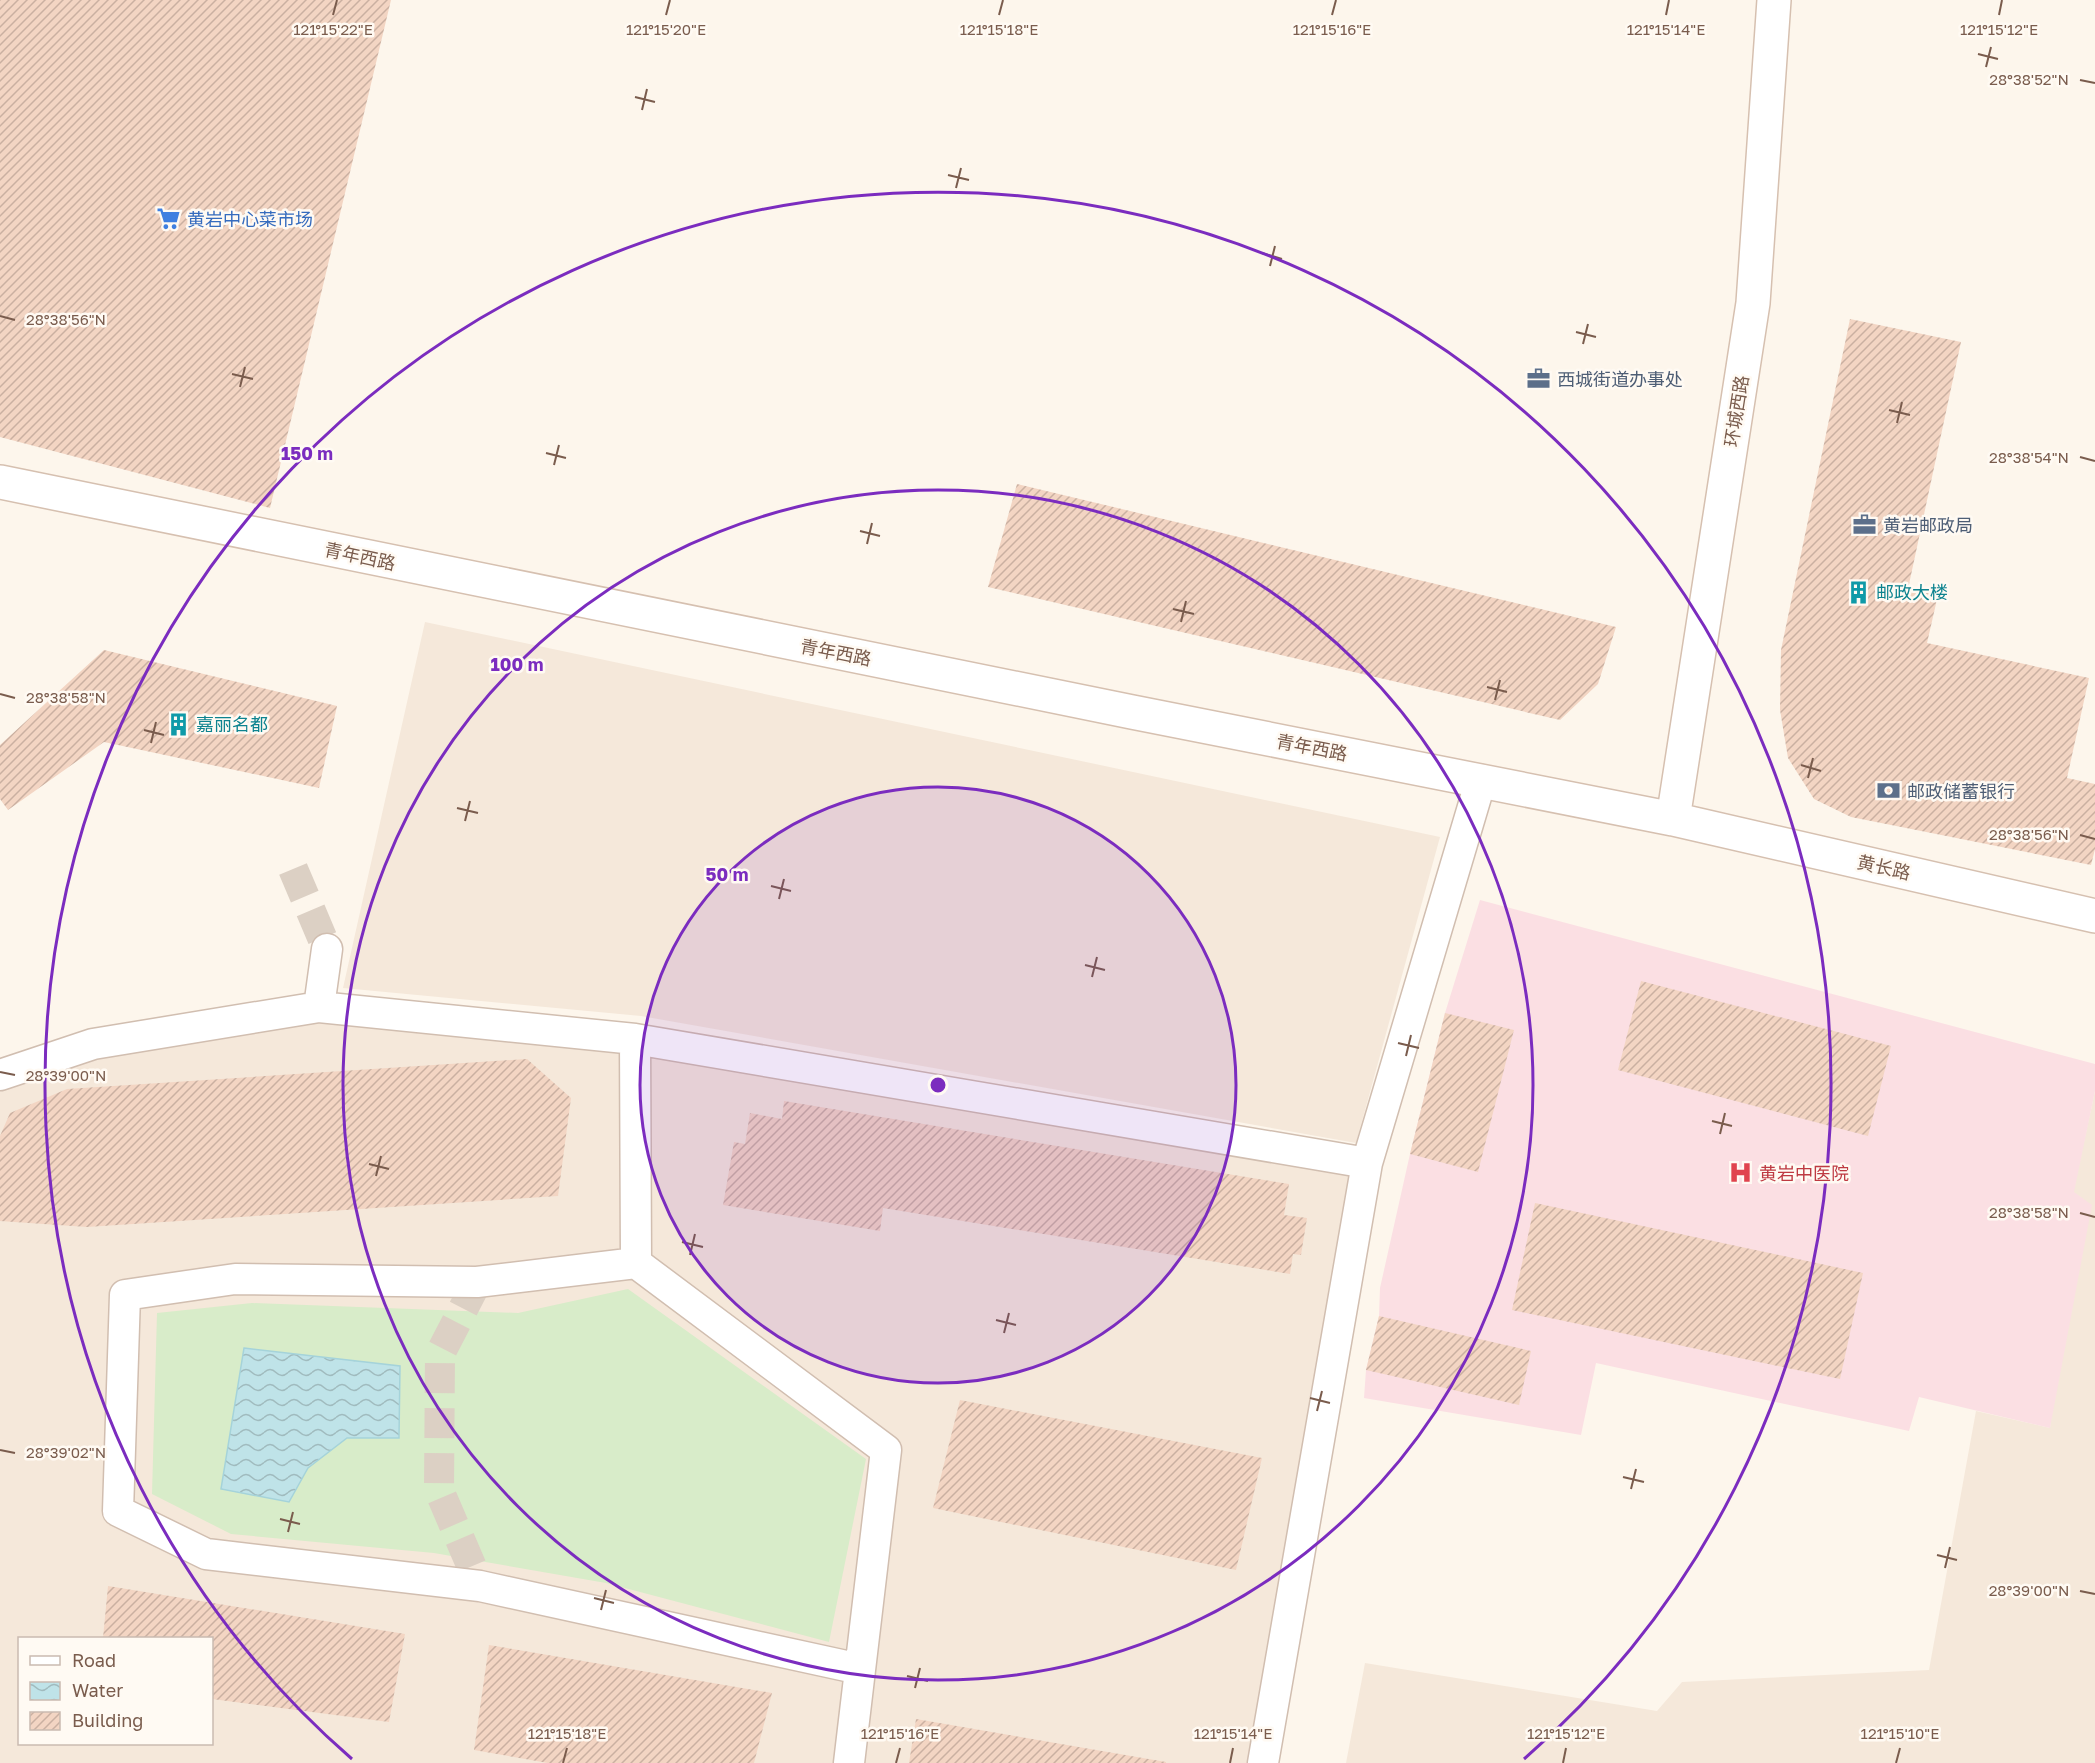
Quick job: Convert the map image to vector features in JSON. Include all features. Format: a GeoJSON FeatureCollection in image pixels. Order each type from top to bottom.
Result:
{"type":"FeatureCollection","features":[{"type":"Feature","properties":{"kind":"street","name":"环城西路"},"geometry":{"type":"LineString","coordinates":[[1672,819],[1753,303],[1774,0]]}},
{"type":"Feature","properties":{"kind":"street","name":"青年西路"},"geometry":{"type":"LineString","coordinates":[[0,482],[1062,698],[1672,819]]}},
{"type":"Feature","properties":{"kind":"street"},"geometry":{"type":"LineString","coordinates":[[1263,1763],[1367,1163],[1481,780]]}},
{"type":"Feature","properties":{"kind":"street","name":"黄长路"},"geometry":{"type":"LineString","coordinates":[[1672,819],[2095,916]]}},
{"type":"Feature","properties":{"kind":"street"},"geometry":{"type":"LineString","coordinates":[[319,1007],[327,949]]}},
{"type":"Feature","properties":{"kind":"street"},"geometry":{"type":"LineString","coordinates":[[0,1075],[93,1044],[319,1007],[635,1039],[1367,1163]]}},
{"type":"Feature","properties":{"kind":"street"},"geometry":{"type":"LineString","coordinates":[[635,1039],[636,1263]]}},
{"type":"Feature","properties":{"kind":"street"},"geometry":{"type":"LineString","coordinates":[[849,1763],[886,1450],[636,1263],[477,1282],[235,1279],[124,1295],[118,1511],[206,1554],[480,1586],[860,1669]]}},
{"type":"Feature","properties":{"kind":"shaded area"},"geometry":{"type":"Polygon","coordinates":[[[425,622],[1440,837],[1356,1143],[641,1016],[343,988],[425,622]]]}},
{"type":"Feature","properties":{"kind":"shaded area","name":"黄岩中医院"},"geometry":{"type":"Polygon","coordinates":[[[1480,900],[2095,1064],[2095,1091],[2074,1192],[2092,1205],[2050,1428],[1919,1397],[1909,1431],[1596,1363],[1581,1435],[1364,1398],[1366,1370],[1379,1316],[1380,1288],[1410,1154],[1445,1013],[1480,900]]]}},
{"type":"Feature","properties":{"kind":"shaded area"},"geometry":{"type":"Polygon","coordinates":[[[319,1007],[1367,1163],[1263,1763],[0,1763],[0,1075],[319,1007]]]}},
{"type":"Feature","properties":{"kind":"shaded area"},"geometry":{"type":"Polygon","coordinates":[[[2095,1091],[2095,1763],[1346,1763],[1365,1663],[1657,1711],[1682,1682],[1929,1670],[1976,1411],[2050,1428],[2073,1192],[2095,1091]]]}},
{"type":"Feature","properties":{"kind":"green space"},"geometry":{"type":"Polygon","coordinates":[[[628,1289],[866,1459],[829,1642],[606,1583],[434,1553],[231,1534],[152,1494],[157,1313],[252,1303],[518,1313],[628,1289]]]}},
{"type":"Feature","properties":{"kind":"water"},"geometry":{"type":"Polygon","coordinates":[[[244,1348],[400,1366],[399,1438],[347,1438],[308,1468],[289,1502],[221,1489],[244,1348]]]}},
{"type":"Feature","properties":{"kind":"building","name":"黄岩中心菜市场"},"geometry":{"type":"Polygon","coordinates":[[[0,0],[391,0],[270,508],[0,437],[0,0]]]}},
{"type":"Feature","properties":{"kind":"building","name":"邮政大楼"},"geometry":{"type":"Polygon","coordinates":[[[1850,319],[1961,342],[1908,589],[1938,595],[1927,643],[2089,678],[2067,778],[2095,784],[2095,849],[2091,865],[1851,817],[1814,799],[1788,758],[1780,710],[1781,650],[1850,319]]]}},
{"type":"Feature","properties":{"kind":"building"},"geometry":{"type":"Polygon","coordinates":[[[1017,484],[1616,627],[1598,684],[1560,720],[988,587],[1017,484]]]}},
{"type":"Feature","properties":{"kind":"building","name":"嘉丽名都"},"geometry":{"type":"Polygon","coordinates":[[[104,650],[337,706],[319,788],[104,742],[8,810],[0,799],[0,745],[104,650]]]}},
{"type":"Feature","properties":{"kind":"building"},"geometry":{"type":"Polygon","coordinates":[[[1641,981],[1891,1046],[1868,1136],[1618,1070],[1641,981]]]}},
{"type":"Feature","properties":{"kind":"building"},"geometry":{"type":"Polygon","coordinates":[[[1445,1013],[1514,1030],[1478,1172],[1410,1154],[1445,1013]]]}},
{"type":"Feature","properties":{"kind":"building"},"geometry":{"type":"Polygon","coordinates":[[[527,1059],[571,1098],[558,1196],[87,1227],[0,1221],[0,1136],[10,1113],[67,1089],[527,1059]]]}},
{"type":"Feature","properties":{"kind":"building"},"geometry":{"type":"Polygon","coordinates":[[[784,1101],[1289,1184],[1284,1215],[1307,1218],[1301,1255],[1293,1254],[1290,1274],[883,1208],[880,1231],[723,1205],[734,1142],[745,1144],[750,1113],[782,1119],[784,1101]]]}},
{"type":"Feature","properties":{"kind":"building"},"geometry":{"type":"Polygon","coordinates":[[[1535,1203],[1863,1273],[1840,1379],[1512,1310],[1535,1203]]]}},
{"type":"Feature","properties":{"kind":"building"},"geometry":{"type":"Polygon","coordinates":[[[1379,1316],[1531,1351],[1519,1405],[1366,1370],[1379,1316]]]}},
{"type":"Feature","properties":{"kind":"building"},"geometry":{"type":"Polygon","coordinates":[[[960,1400],[1262,1458],[1236,1570],[933,1508],[960,1400]]]}},
{"type":"Feature","properties":{"kind":"building"},"geometry":{"type":"Polygon","coordinates":[[[108,1586],[405,1634],[389,1722],[213,1699],[213,1637],[103,1637],[108,1586]]]}},
{"type":"Feature","properties":{"kind":"building"},"geometry":{"type":"Polygon","coordinates":[[[489,1645],[772,1693],[754,1763],[548,1763],[474,1750],[489,1645]]]}},
{"type":"Feature","properties":{"kind":"building"},"geometry":{"type":"Polygon","coordinates":[[[916,1719],[1166,1762],[1166,1763],[909,1763],[916,1719]]]}},
{"type":"Feature","properties":{"kind":"tunnel"},"geometry":{"type":"LineString","coordinates":[[293,869],[327,949]]}},
{"type":"Feature","properties":{"kind":"tunnel"},"geometry":{"type":"LineString","coordinates":[[477,1282],[440,1354],[439,1490],[480,1586]]}},
{"type":"Feature","properties":{"kind":"place","name":"黄岩中心菜市场"},"geometry":{"type":"Point","coordinates":[169,219]}},
{"type":"Feature","properties":{"kind":"place","name":"西城街道办事处"},"geometry":{"type":"Point","coordinates":[1539,379]}},
{"type":"Feature","properties":{"kind":"place","name":"黄岩邮政局"},"geometry":{"type":"Point","coordinates":[1865,525]}},
{"type":"Feature","properties":{"kind":"place","name":"邮政大楼"},"geometry":{"type":"Point","coordinates":[1858,592]}},
{"type":"Feature","properties":{"kind":"place","name":"嘉丽名都"},"geometry":{"type":"Point","coordinates":[178,724]}},
{"type":"Feature","properties":{"kind":"place","name":"邮政储蓄银行"},"geometry":{"type":"Point","coordinates":[1889,791]}},
{"type":"Feature","properties":{"kind":"place","name":"黄岩中医院"},"geometry":{"type":"Point","coordinates":[1741,1173]}}]}
